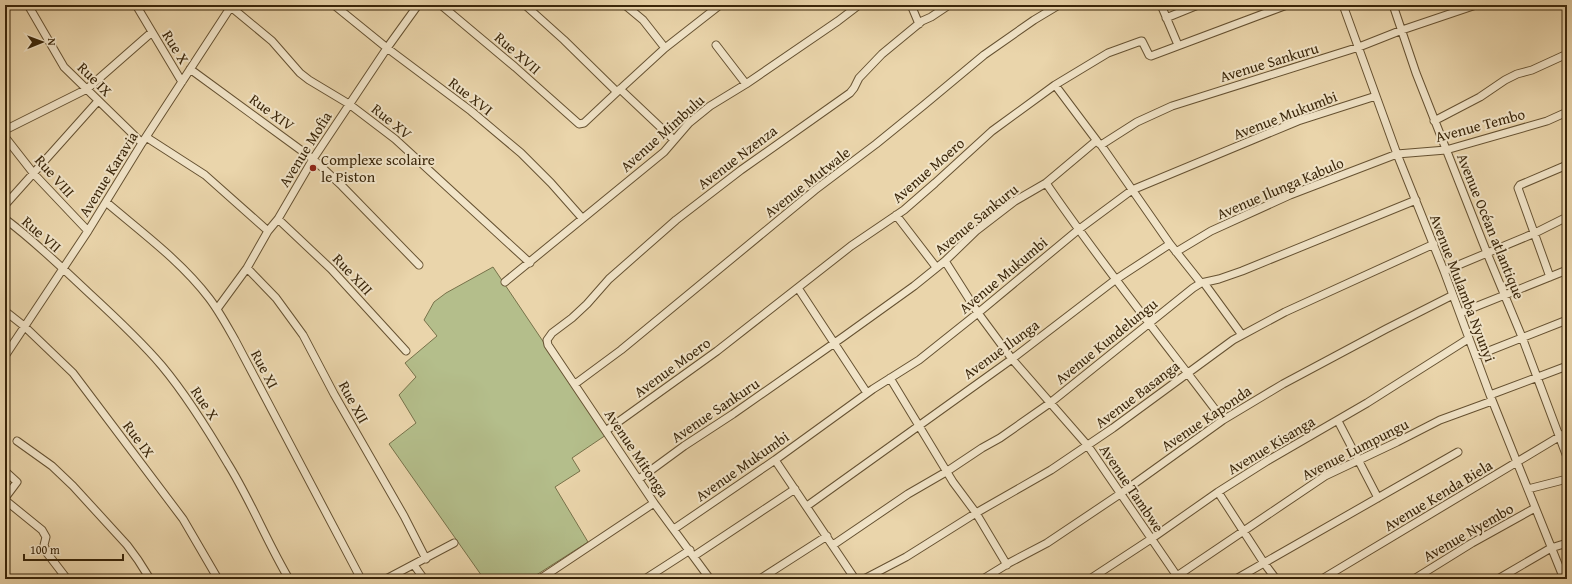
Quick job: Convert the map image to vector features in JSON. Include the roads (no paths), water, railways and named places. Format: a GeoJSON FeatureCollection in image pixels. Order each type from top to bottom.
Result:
{"type":"FeatureCollection","features":[{"type":"Feature","properties":{"kind":"street","name":"Rue IX"},"geometry":{"type":"LineString","coordinates":[[28,5],[64,67],[98,101],[144,140]]}},
{"type":"Feature","properties":{"kind":"street","name":"Rue X"},"geometry":{"type":"LineString","coordinates":[[136,5],[182,82]]}},
{"type":"Feature","properties":{"kind":"street","name":"Rue XVI"},"geometry":{"type":"LineString","coordinates":[[334,5],[387,48],[471,111],[521,153],[551,182],[582,218]]}},
{"type":"Feature","properties":{"kind":"street","name":"Avenue Mofia"},"geometry":{"type":"LineString","coordinates":[[217,309],[247,268],[268,231],[278,218],[313,159],[387,48],[418,5]]}},
{"type":"Feature","properties":{"kind":"street","name":"Rue XVII"},"geometry":{"type":"LineString","coordinates":[[441,5],[515,66],[576,122],[582,124],[584,123],[618,91]]}},
{"type":"Feature","properties":{"kind":"street"},"geometry":{"type":"LineString","coordinates":[[525,5],[598,73],[674,140]]}},
{"type":"Feature","properties":{"kind":"street"},"geometry":{"type":"LineString","coordinates":[[625,5],[643,20],[665,48]]}},
{"type":"Feature","properties":{"kind":"street"},"geometry":{"type":"LineString","coordinates":[[618,91],[665,48],[720,5]]}},
{"type":"Feature","properties":{"kind":"street","name":"Avenue Mimbulu"},"geometry":{"type":"LineString","coordinates":[[505,282],[664,152],[689,123],[710,106],[746,84],[838,21],[858,5]]}},
{"type":"Feature","properties":{"kind":"street"},"geometry":{"type":"LineString","coordinates":[[911,5],[919,24]]}},
{"type":"Feature","properties":{"kind":"street","name":"Avenue Nzenza"},"geometry":{"type":"LineString","coordinates":[[547,340],[552,332],[582,308],[609,279],[676,220],[741,170],[850,93],[859,78],[882,54],[919,24],[949,5]]}},
{"type":"Feature","properties":{"kind":"street","name":"Avenue Mutwale"},"geometry":{"type":"LineString","coordinates":[[575,384],[621,350],[815,190],[876,144],[984,55],[1058,5]]}},
{"type":"Feature","properties":{"kind":"street"},"geometry":{"type":"LineString","coordinates":[[1161,5],[1178,45]]}},
{"type":"Feature","properties":{"kind":"street"},"geometry":{"type":"LineString","coordinates":[[1166,18],[1198,5]]}},
{"type":"Feature","properties":{"kind":"street","name":"Avenue Moero"},"geometry":{"type":"LineString","coordinates":[[607,430],[717,351],[851,246],[896,215],[935,184],[992,131],[1055,85],[1108,53],[1141,40],[1150,56],[1287,5]]}},
{"type":"Feature","properties":{"kind":"street","name":"Avenue Mulamba Nyunyi"},"geometry":{"type":"LineString","coordinates":[[1343,5],[1397,154],[1434,244],[1460,313],[1468,339],[1476,356],[1550,548],[1564,579]]}},
{"type":"Feature","properties":{"kind":"street","name":"Avenue Océan atlantique"},"geometry":{"type":"LineString","coordinates":[[1393,5],[1434,121],[1538,377],[1567,457]]}},
{"type":"Feature","properties":{"kind":"street","name":"Avenue Sankuru"},"geometry":{"type":"LineString","coordinates":[[639,479],[684,446],[835,343],[914,286],[945,261],[976,231],[1015,201],[1046,183],[1099,143],[1137,122],[1172,106],[1359,47],[1402,30],[1476,5]]}},
{"type":"Feature","properties":{"kind":"street","name":"Avenue Karavia"},"geometry":{"type":"LineString","coordinates":[[5,356],[88,231],[144,140],[231,6]]}},
{"type":"Feature","properties":{"kind":"street","name":"Rue XV"},"geometry":{"type":"LineString","coordinates":[[231,6],[272,41],[309,80],[350,104],[395,139],[530,263]]}},
{"type":"Feature","properties":{"kind":"street"},"geometry":{"type":"LineString","coordinates":[[5,130],[87,90],[152,32]]}},
{"type":"Feature","properties":{"kind":"street"},"geometry":{"type":"LineString","coordinates":[[716,45],[746,84]]}},
{"type":"Feature","properties":{"kind":"street"},"geometry":{"type":"LineString","coordinates":[[1434,121],[1480,97],[1505,80],[1517,74],[1532,70],[1567,54]]}},
{"type":"Feature","properties":{"kind":"street","name":"Rue XIV"},"geometry":{"type":"LineString","coordinates":[[190,69],[313,159],[342,186],[419,265]]}},
{"type":"Feature","properties":{"kind":"street"},"geometry":{"type":"LineString","coordinates":[[1055,85],[1099,143],[1170,244],[1242,335]]}},
{"type":"Feature","properties":{"kind":"street","name":"Avenue Mukumbi"},"geometry":{"type":"LineString","coordinates":[[674,529],[775,460],[868,393],[918,360],[978,313],[1078,230],[1132,190],[1291,124],[1376,96]]}},
{"type":"Feature","properties":{"kind":"street"},"geometry":{"type":"LineString","coordinates":[[5,204],[34,174],[98,101]]}},
{"type":"Feature","properties":{"kind":"street","name":"Avenue Tembo"},"geometry":{"type":"LineString","coordinates":[[1397,154],[1446,150],[1547,121],[1567,112]]}},
{"type":"Feature","properties":{"kind":"street","name":"Rue VIII"},"geometry":{"type":"LineString","coordinates":[[5,137],[34,174],[88,231]]}},
{"type":"Feature","properties":{"kind":"street"},"geometry":{"type":"LineString","coordinates":[[144,140],[206,175],[268,231]]}},
{"type":"Feature","properties":{"kind":"street","name":"Avenue Ilunga Kabulo"},"geometry":{"type":"LineString","coordinates":[[1176,252],[1211,231],[1290,195],[1397,154]]}},
{"type":"Feature","properties":{"kind":"street"},"geometry":{"type":"LineString","coordinates":[[1550,277],[1535,233],[1518,191],[1518,187],[1567,165]]}},
{"type":"Feature","properties":{"kind":"street"},"geometry":{"type":"LineString","coordinates":[[1046,183],[1115,280],[1149,322],[1223,420]]}},
{"type":"Feature","properties":{"kind":"street","name":"Avenue Kundelungu"},"geometry":{"type":"LineString","coordinates":[[833,545],[908,494],[1000,438],[1050,403],[1192,288],[1202,283],[1242,271],[1416,200]]}},
{"type":"Feature","properties":{"kind":"street","name":"Rue XI"},"geometry":{"type":"LineString","coordinates":[[106,202],[172,258],[198,285],[217,309],[235,340],[361,579]]}},
{"type":"Feature","properties":{"kind":"street"},"geometry":{"type":"LineString","coordinates":[[896,215],[936,267]]}},
{"type":"Feature","properties":{"kind":"street"},"geometry":{"type":"LineString","coordinates":[[1444,271],[1535,233],[1567,217]]}},
{"type":"Feature","properties":{"kind":"street","name":"Rue XIII"},"geometry":{"type":"LineString","coordinates":[[278,218],[331,269],[406,351]]}},
{"type":"Feature","properties":{"kind":"street","name":"Rue VII"},"geometry":{"type":"LineString","coordinates":[[5,219],[63,268]]}},
{"type":"Feature","properties":{"kind":"street","name":"Avenue Ilunga"},"geometry":{"type":"LineString","coordinates":[[807,506],[1012,359],[1115,280],[1170,244]]}},
{"type":"Feature","properties":{"kind":"street","name":"Avenue Basanga"},"geometry":{"type":"LineString","coordinates":[[864,579],[906,557],[976,513],[1051,470],[1088,446],[1233,340],[1305,303],[1434,244]]}},
{"type":"Feature","properties":{"kind":"street","name":"Avenue Tambwe"},"geometry":{"type":"LineString","coordinates":[[945,261],[978,313],[1012,359],[1088,446],[1178,577]]}},
{"type":"Feature","properties":{"kind":"street","name":"Rue X"},"geometry":{"type":"LineString","coordinates":[[63,268],[138,340],[162,365],[176,384],[228,463],[249,499],[281,566],[289,579]]}},
{"type":"Feature","properties":{"kind":"street","name":"Rue XII"},"geometry":{"type":"LineString","coordinates":[[247,268],[276,298],[303,335],[334,394],[404,516],[426,559]]}},
{"type":"Feature","properties":{"kind":"street"},"geometry":{"type":"LineString","coordinates":[[1460,313],[1567,270]]}},
{"type":"Feature","properties":{"kind":"street"},"geometry":{"type":"LineString","coordinates":[[798,288],[868,393]]}},
{"type":"Feature","properties":{"kind":"street","name":"Avenue Kaponda"},"geometry":{"type":"LineString","coordinates":[[983,579],[1047,543],[1120,494],[1223,420],[1283,384],[1453,296]]}},
{"type":"Feature","properties":{"kind":"street","name":"Rue IX"},"geometry":{"type":"LineString","coordinates":[[5,311],[24,326],[73,374],[183,519],[218,579]]}},
{"type":"Feature","properties":{"kind":"street"},"geometry":{"type":"LineString","coordinates":[[1476,356],[1567,320]]}},
{"type":"Feature","properties":{"kind":"street","name":"Avenue Kisanga"},"geometry":{"type":"LineString","coordinates":[[1090,579],[1151,539],[1218,492],[1267,461],[1338,421],[1468,339]]}},
{"type":"Feature","properties":{"kind":"street","name":"Avenue Mitonga"},"geometry":{"type":"LineString","coordinates":[[547,340],[548,345],[607,430],[654,503],[710,579]]}},
{"type":"Feature","properties":{"kind":"street","name":"Avenue Lumpungu"},"geometry":{"type":"LineString","coordinates":[[1178,577],[1325,476],[1359,461],[1440,420],[1538,377],[1567,366]]}},
{"type":"Feature","properties":{"kind":"street"},"geometry":{"type":"LineString","coordinates":[[890,378],[946,472],[976,513],[1007,565]]}},
{"type":"Feature","properties":{"kind":"street"},"geometry":{"type":"LineString","coordinates":[[1338,421],[1378,498]]}},
{"type":"Feature","properties":{"kind":"street","name":"Avenue Kenda Biela"},"geometry":{"type":"LineString","coordinates":[[1322,579],[1567,432]]}},
{"type":"Feature","properties":{"kind":"street"},"geometry":{"type":"LineString","coordinates":[[17,441],[52,466],[73,486],[127,545],[150,579]]}},
{"type":"Feature","properties":{"kind":"street","name":"Avenue Kenda Biela"},"geometry":{"type":"LineString","coordinates":[[1236,579],[1458,452]]}},
{"type":"Feature","properties":{"kind":"street"},"geometry":{"type":"LineString","coordinates":[[775,460],[855,579]]}},
{"type":"Feature","properties":{"kind":"street"},"geometry":{"type":"LineString","coordinates":[[5,471],[17,482],[5,499],[42,530],[46,537],[44,545],[47,553],[67,579]]}},
{"type":"Feature","properties":{"kind":"street"},"geometry":{"type":"LineString","coordinates":[[1528,489],[1567,479]]}},
{"type":"Feature","properties":{"kind":"street"},"geometry":{"type":"LineString","coordinates":[[645,579],[692,553],[795,489]]}},
{"type":"Feature","properties":{"kind":"street"},"geometry":{"type":"LineString","coordinates":[[1218,492],[1276,579]]}},
{"type":"Feature","properties":{"kind":"street"},"geometry":{"type":"LineString","coordinates":[[540,579],[654,503]]}},
{"type":"Feature","properties":{"kind":"street","name":"Avenue Nyembo"},"geometry":{"type":"LineString","coordinates":[[1414,579],[1472,543],[1535,508]]}},
{"type":"Feature","properties":{"kind":"street"},"geometry":{"type":"LineString","coordinates":[[760,579],[827,536]]}},
{"type":"Feature","properties":{"kind":"street"},"geometry":{"type":"LineString","coordinates":[[386,579],[454,543]]}},
{"type":"Feature","properties":{"kind":"street"},"geometry":{"type":"LineString","coordinates":[[1498,579],[1550,548],[1567,543]]}},
{"type":"Feature","properties":{"kind":"street"},"geometry":{"type":"LineString","coordinates":[[414,565],[424,579]]}},
{"type":"Feature","properties":{"kind":"place","name":"Complexe scolaire le Piston"},"geometry":{"type":"Point","coordinates":[313,168]}}]}
